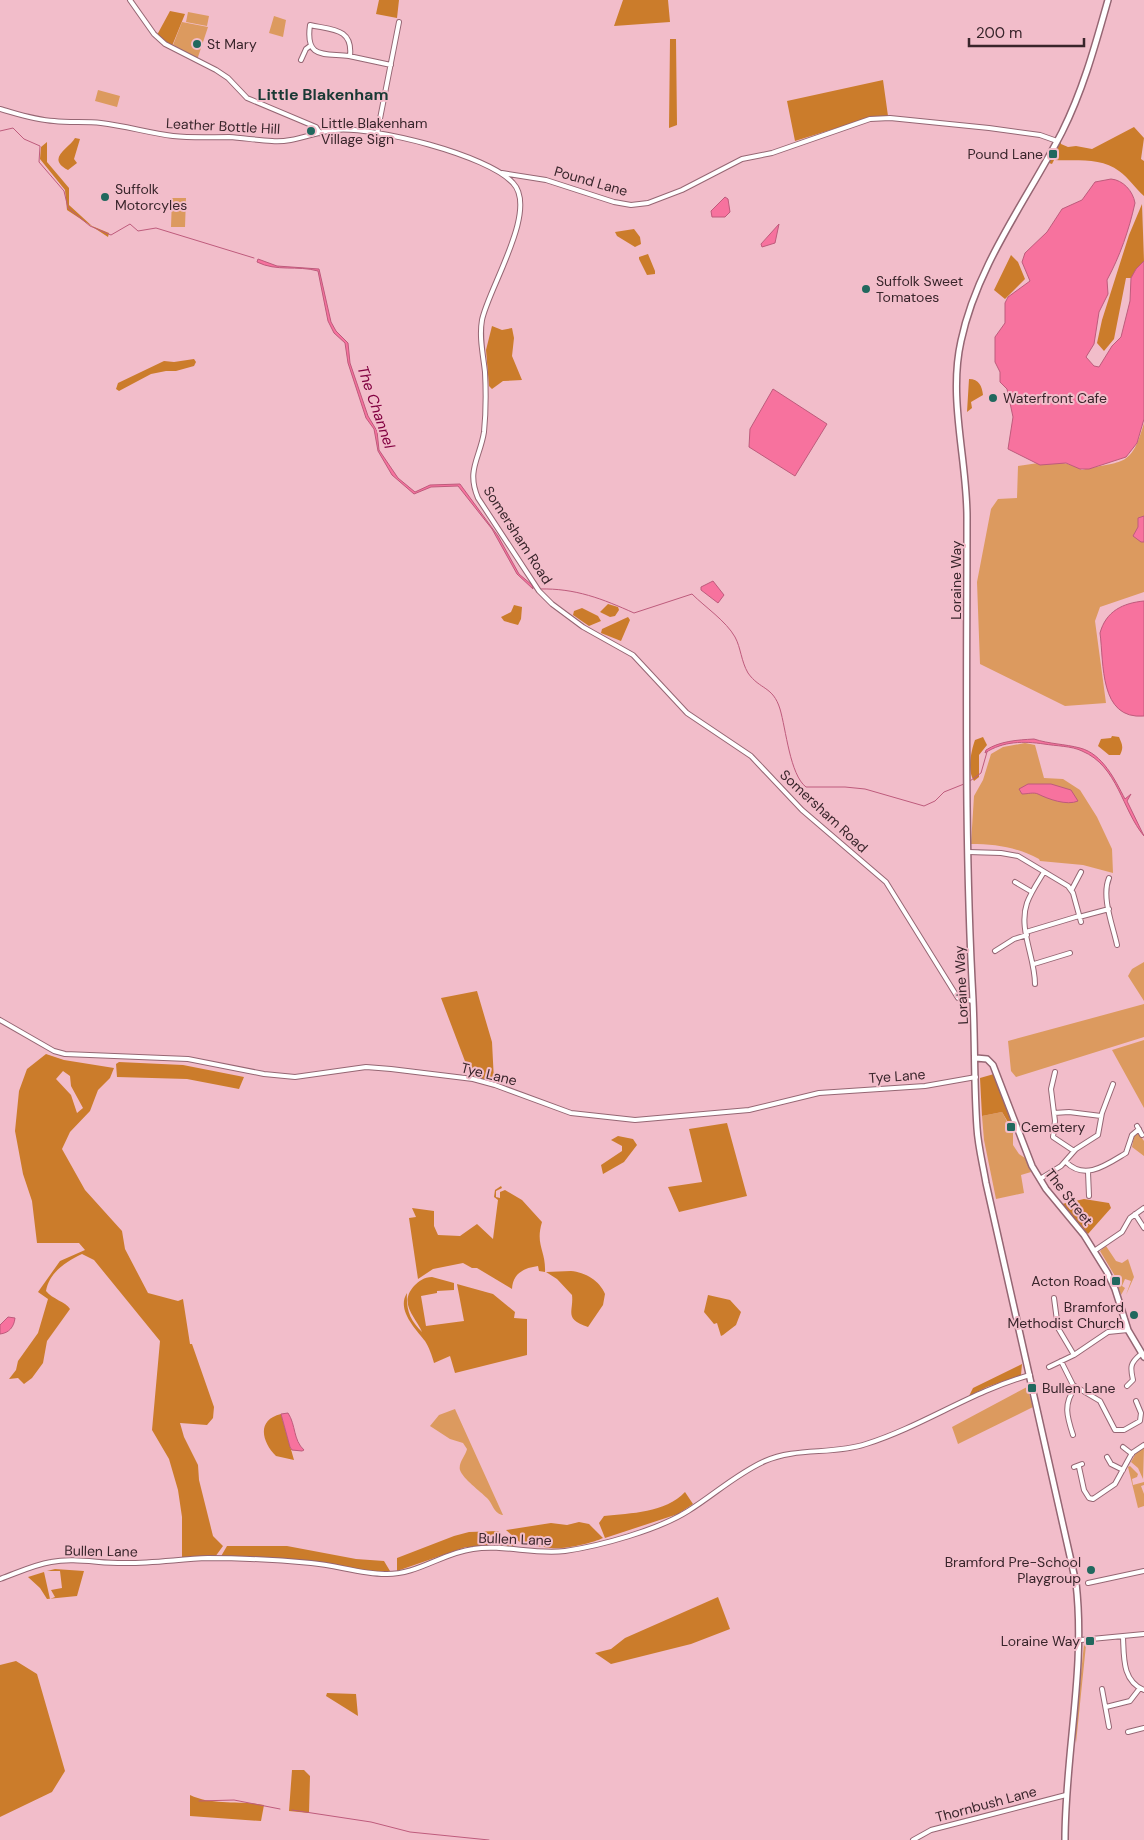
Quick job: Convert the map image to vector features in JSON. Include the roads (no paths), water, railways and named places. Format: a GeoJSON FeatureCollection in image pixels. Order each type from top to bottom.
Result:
{"type":"FeatureCollection","features":[{"type":"Feature","properties":{"kind":"main road","name":"Loraine Way"},"geometry":{"type":"LineString","coordinates":[[1065,1840],[1066,1795],[1080,1640],[1073,1563],[986,1182],[977,1130],[968,852],[967,512],[956,375],[960,342],[969,309],[986,270],[1057,141],[1088,72],[1108,0]]}},
{"type":"Feature","properties":{"kind":"main road","name":"The Street"},"geometry":{"type":"LineString","coordinates":[[976,1058],[987,1059],[993,1065],[1017,1132],[1040,1180],[1094,1251],[1112,1280],[1128,1330],[1143,1356]]}},
{"type":"Feature","properties":{"kind":"street"},"geometry":{"type":"LineString","coordinates":[[130,0],[154,34],[165,44],[216,70],[228,78],[247,98],[316,127],[320,133]]}},
{"type":"Feature","properties":{"kind":"street"},"geometry":{"type":"LineString","coordinates":[[377,134],[398,22]]}},
{"type":"Feature","properties":{"kind":"street"},"geometry":{"type":"LineString","coordinates":[[350,56],[351,45],[348,38],[340,31],[310,25],[308,38],[310,46],[317,52],[325,56],[350,56],[391,66]]}},
{"type":"Feature","properties":{"kind":"street"},"geometry":{"type":"LineString","coordinates":[[301,60],[306,49],[310,46]]}},
{"type":"Feature","properties":{"kind":"street","name":"Leather Bottle Hill"},"geometry":{"type":"LineString","coordinates":[[0,108],[40,120],[101,123],[184,137],[241,138],[280,142],[340,130],[377,134],[436,147],[500,172]]}},
{"type":"Feature","properties":{"kind":"street","name":"Pound Lane"},"geometry":{"type":"LineString","coordinates":[[500,172],[546,180],[622,204],[640,204],[682,190],[742,159],[772,154],[870,120],[890,118],[1006,130],[1047,136],[1057,141]]}},
{"type":"Feature","properties":{"kind":"street"},"geometry":{"type":"LineString","coordinates":[[500,172],[515,184],[520,175]]}},
{"type":"Feature","properties":{"kind":"street","name":"Somersham Road"},"geometry":{"type":"LineString","coordinates":[[515,184],[520,195],[518,219],[501,275],[482,325],[485,415],[482,442],[473,468],[474,488],[478,498],[539,591],[566,616],[633,655],[687,713],[751,756],[802,810],[886,882],[958,998],[973,1001]]}},
{"type":"Feature","properties":{"kind":"street"},"geometry":{"type":"LineString","coordinates":[[968,852],[1011,854],[1044,872],[1072,890],[1080,918]]}},
{"type":"Feature","properties":{"kind":"street"},"geometry":{"type":"LineString","coordinates":[[1034,984],[1034,964],[1026,934],[1025,909],[1032,892],[1044,872]]}},
{"type":"Feature","properties":{"kind":"street"},"geometry":{"type":"LineString","coordinates":[[1072,890],[1081,872]]}},
{"type":"Feature","properties":{"kind":"street"},"geometry":{"type":"LineString","coordinates":[[1109,878],[1107,892],[1109,909],[1117,945]]}},
{"type":"Feature","properties":{"kind":"street"},"geometry":{"type":"LineString","coordinates":[[1015,882],[1032,892]]}},
{"type":"Feature","properties":{"kind":"street"},"geometry":{"type":"LineString","coordinates":[[1101,892],[1107,892]]}},
{"type":"Feature","properties":{"kind":"street"},"geometry":{"type":"LineString","coordinates":[[995,950],[1026,934],[1109,909]]}},
{"type":"Feature","properties":{"kind":"street"},"geometry":{"type":"LineString","coordinates":[[1034,964],[1070,953]]}},
{"type":"Feature","properties":{"kind":"street","name":"Tye Lane"},"geometry":{"type":"LineString","coordinates":[[0,1020],[54,1051],[65,1054],[188,1059],[264,1074],[294,1076],[366,1067],[391,1069],[473,1079],[495,1085],[570,1114],[635,1120],[749,1110],[819,1093],[925,1086],[976,1078]]}},
{"type":"Feature","properties":{"kind":"street"},"geometry":{"type":"LineString","coordinates":[[1055,1072],[1052,1089],[1054,1138],[1074,1151]]}},
{"type":"Feature","properties":{"kind":"street"},"geometry":{"type":"LineString","coordinates":[[1040,1180],[1066,1162],[1074,1151],[1098,1135],[1101,1116],[1113,1084]]}},
{"type":"Feature","properties":{"kind":"street"},"geometry":{"type":"LineString","coordinates":[[1054,1113],[1066,1112],[1101,1116]]}},
{"type":"Feature","properties":{"kind":"street"},"geometry":{"type":"LineString","coordinates":[[1066,1162],[1077,1170],[1088,1172],[1126,1153],[1132,1135],[1138,1128],[1142,1135]]}},
{"type":"Feature","properties":{"kind":"street"},"geometry":{"type":"LineString","coordinates":[[1088,1172],[1089,1196]]}},
{"type":"Feature","properties":{"kind":"street"},"geometry":{"type":"LineString","coordinates":[[1094,1251],[1122,1232],[1135,1214],[1144,1208]]}},
{"type":"Feature","properties":{"kind":"street"},"geometry":{"type":"LineString","coordinates":[[1135,1214],[1144,1228]]}},
{"type":"Feature","properties":{"kind":"street"},"geometry":{"type":"LineString","coordinates":[[1054,1298],[1056,1324],[1064,1342],[1074,1355]]}},
{"type":"Feature","properties":{"kind":"street"},"geometry":{"type":"LineString","coordinates":[[1049,1367],[1074,1355],[1108,1332],[1128,1330]]}},
{"type":"Feature","properties":{"kind":"street"},"geometry":{"type":"LineString","coordinates":[[1127,1386],[1133,1380],[1130,1372],[1131,1364],[1143,1356]]}},
{"type":"Feature","properties":{"kind":"street"},"geometry":{"type":"LineString","coordinates":[[1061,1361],[1075,1388],[1100,1401],[1113,1427],[1119,1431],[1134,1426],[1140,1421],[1141,1413],[1136,1402]]}},
{"type":"Feature","properties":{"kind":"street"},"geometry":{"type":"LineString","coordinates":[[1125,1375],[1130,1372]]}},
{"type":"Feature","properties":{"kind":"street","name":"Bullen Lane"},"geometry":{"type":"LineString","coordinates":[[0,1579],[40,1565],[61,1561],[123,1564],[219,1558],[309,1562],[389,1574],[408,1572],[449,1554],[474,1548],[554,1552],[568,1550],[620,1537],[674,1519],[742,1474],[771,1459],[784,1455],[838,1451],[864,1445],[905,1430],[979,1393],[1030,1375]]}},
{"type":"Feature","properties":{"kind":"street"},"geometry":{"type":"LineString","coordinates":[[1073,1435],[1066,1409],[1068,1399],[1075,1388]]}},
{"type":"Feature","properties":{"kind":"street"},"geometry":{"type":"LineString","coordinates":[[1078,1466],[1085,1492],[1091,1499],[1115,1484],[1132,1454],[1144,1445]]}},
{"type":"Feature","properties":{"kind":"street"},"geometry":{"type":"LineString","coordinates":[[1123,1447],[1132,1454]]}},
{"type":"Feature","properties":{"kind":"street"},"geometry":{"type":"LineString","coordinates":[[1107,1456],[1110,1464],[1123,1470]]}},
{"type":"Feature","properties":{"kind":"street"},"geometry":{"type":"LineString","coordinates":[[1088,1583],[1144,1570]]}},
{"type":"Feature","properties":{"kind":"street"},"geometry":{"type":"LineString","coordinates":[[1092,1577],[1093,1582]]}},
{"type":"Feature","properties":{"kind":"street"},"geometry":{"type":"LineString","coordinates":[[1080,1640],[1144,1634]]}},
{"type":"Feature","properties":{"kind":"street"},"geometry":{"type":"LineString","coordinates":[[1106,1707],[1130,1701],[1142,1689],[1127,1673],[1123,1637]]}},
{"type":"Feature","properties":{"kind":"street"},"geometry":{"type":"LineString","coordinates":[[1102,1688],[1109,1727]]}},
{"type":"Feature","properties":{"kind":"street"},"geometry":{"type":"LineString","coordinates":[[1128,1732],[1144,1728]]}},
{"type":"Feature","properties":{"kind":"street","name":"Thornbush Lane"},"geometry":{"type":"LineString","coordinates":[[913,1840],[931,1830],[1066,1795]]}},
{"type":"Feature","properties":{"kind":"waterway","name":"The Channel"},"geometry":{"type":"LineString","coordinates":[[0,131],[13,128],[24,139],[40,146],[39,162],[64,191],[68,208],[90,226],[111,235],[130,224],[138,231],[156,228],[254,258]]}},
{"type":"Feature","properties":{"kind":"waterway","name":"The Channel"},"geometry":{"type":"LineString","coordinates":[[540,589],[577,592],[634,613],[692,594],[731,631],[737,641],[748,673],[757,683],[774,696],[780,709],[792,762],[796,773],[806,787],[865,789],[924,806],[935,801],[944,792],[964,784]]}},
{"type":"Feature","properties":{"kind":"waterway","name":"The Channel"},"geometry":{"type":"LineString","coordinates":[[970,781],[981,773],[987,752]]}},
{"type":"Feature","properties":{"kind":"waterway"},"geometry":{"type":"LineString","coordinates":[[199,1801],[234,1800],[280,1809]]}},
{"type":"Feature","properties":{"kind":"waterway"},"geometry":{"type":"LineString","coordinates":[[292,1810],[371,1822],[410,1832],[489,1840]]}},
{"type":"Feature","properties":{"kind":"place","name":"St Mary"},"geometry":{"type":"Point","coordinates":[197,44]}},
{"type":"Feature","properties":{"kind":"place","name":"Little Blakenham Village Sign"},"geometry":{"type":"Point","coordinates":[311,131]}},
{"type":"Feature","properties":{"kind":"place","name":"Pound Lane"},"geometry":{"type":"Point","coordinates":[1053,154]}},
{"type":"Feature","properties":{"kind":"place","name":"Suffolk Motorcyles"},"geometry":{"type":"Point","coordinates":[105,197]}},
{"type":"Feature","properties":{"kind":"place","name":"Suffolk Sweet Tomatoes"},"geometry":{"type":"Point","coordinates":[866,289]}},
{"type":"Feature","properties":{"kind":"place","name":"Waterfront Cafe"},"geometry":{"type":"Point","coordinates":[993,398]}},
{"type":"Feature","properties":{"kind":"place","name":"Cemetery"},"geometry":{"type":"Point","coordinates":[1011,1127]}},
{"type":"Feature","properties":{"kind":"place","name":"Acton Road"},"geometry":{"type":"Point","coordinates":[1116,1281]}},
{"type":"Feature","properties":{"kind":"place","name":"Bramford Methodist Church"},"geometry":{"type":"Point","coordinates":[1134,1315]}},
{"type":"Feature","properties":{"kind":"place","name":"Bullen Lane"},"geometry":{"type":"Point","coordinates":[1032,1388]}},
{"type":"Feature","properties":{"kind":"place","name":"Bramford Pre-School Playgroup"},"geometry":{"type":"Point","coordinates":[1091,1570]}},
{"type":"Feature","properties":{"kind":"place","name":"Loraine Way"},"geometry":{"type":"Point","coordinates":[1090,1641]}},
{"type":"Feature","properties":{"kind":"district","name":"Little Blakenham"},"geometry":{"type":"Point","coordinates":[323,94]}}]}
